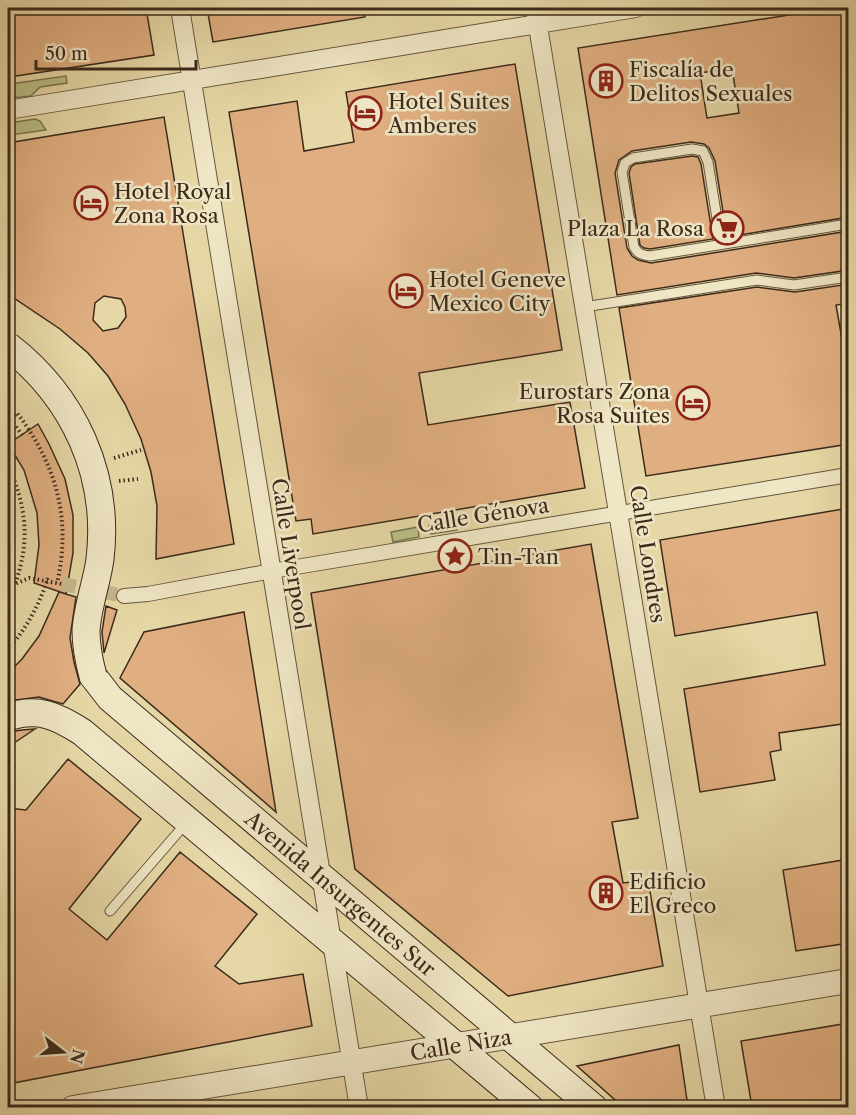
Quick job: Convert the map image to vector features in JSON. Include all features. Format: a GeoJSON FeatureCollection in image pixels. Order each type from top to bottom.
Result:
{"type":"FeatureCollection","features":[{"type":"Feature","properties":{"kind":"main road","name":"Avenida Insurgentes Sur"},"geometry":{"type":"LineString","coordinates":[[8,346],[37,370],[61,402],[81,435],[95,470],[102,514],[100,558],[86,629],[87,652],[93,676],[110,698],[594,1107]]}},
{"type":"Feature","properties":{"kind":"main road","name":"Avenida Insurgentes Sur"},"geometry":{"type":"LineString","coordinates":[[8,717],[34,711],[60,718],[82,732],[530,1107]]}},
{"type":"Feature","properties":{"kind":"street","name":"Calle Liverpool"},"geometry":{"type":"LineString","coordinates":[[180,8],[359,1107]]}},
{"type":"Feature","properties":{"kind":"street"},"geometry":{"type":"LineString","coordinates":[[8,110],[192,81],[536,16],[636,8]]}},
{"type":"Feature","properties":{"kind":"street","name":"Calle Londres"},"geometry":{"type":"LineString","coordinates":[[536,16],[716,1107]]}},
{"type":"Feature","properties":{"kind":"street","name":"Calle Génova"},"geometry":{"type":"LineString","coordinates":[[124,596],[148,594],[849,475]]}},
{"type":"Feature","properties":{"kind":"street","name":"Calle Niza"},"geometry":{"type":"LineString","coordinates":[[73,1107],[849,981]]}},
{"type":"Feature","properties":{"kind":"lane"},"geometry":{"type":"LineString","coordinates":[[721,244],[708,162],[703,151],[692,150],[633,158],[625,164],[622,172],[628,212],[634,247],[639,254],[650,256],[849,224]]}},
{"type":"Feature","properties":{"kind":"lane"},"geometry":{"type":"LineString","coordinates":[[584,307],[757,280],[794,285],[849,277]]}},
{"type":"Feature","properties":{"kind":"lane"},"geometry":{"type":"LineString","coordinates":[[110,911],[188,821]]}},
{"type":"Feature","properties":{"kind":"path"},"geometry":{"type":"LineString","coordinates":[[23,436],[9,419],[17,413],[48,463],[58,494],[63,541],[57,583]]}},
{"type":"Feature","properties":{"kind":"path"},"geometry":{"type":"LineString","coordinates":[[8,433],[15,443]]}},
{"type":"Feature","properties":{"kind":"path"},"geometry":{"type":"LineString","coordinates":[[114,458],[141,450]]}},
{"type":"Feature","properties":{"kind":"path"},"geometry":{"type":"LineString","coordinates":[[8,464],[19,490],[24,511],[24,554],[15,584]]}},
{"type":"Feature","properties":{"kind":"path"},"geometry":{"type":"LineString","coordinates":[[123,481],[138,478]]}},
{"type":"Feature","properties":{"kind":"path"},"geometry":{"type":"LineString","coordinates":[[8,569],[15,584]]}},
{"type":"Feature","properties":{"kind":"path"},"geometry":{"type":"LineString","coordinates":[[15,584],[29,578],[39,577],[62,584]]}},
{"type":"Feature","properties":{"kind":"path"},"geometry":{"type":"LineString","coordinates":[[8,649],[29,622],[48,579]]}},
{"type":"Feature","properties":{"kind":"path"},"geometry":{"type":"LineString","coordinates":[[8,755],[15,771]]}},
{"type":"Feature","properties":{"kind":"green space"},"geometry":{"type":"Polygon","coordinates":[[[66,76],[67,83],[40,87],[31,96],[12,98],[10,84],[66,76]]]}},
{"type":"Feature","properties":{"kind":"green space"},"geometry":{"type":"Polygon","coordinates":[[[35,119],[40,121],[46,130],[11,135],[10,123],[35,119]]]}},
{"type":"Feature","properties":{"kind":"green space"},"geometry":{"type":"Polygon","coordinates":[[[456,520],[457,530],[431,534],[429,525],[456,520]]]}},
{"type":"Feature","properties":{"kind":"green space"},"geometry":{"type":"Polygon","coordinates":[[[418,527],[419,537],[393,542],[391,532],[418,527]]]}},
{"type":"Feature","properties":{"kind":"building"},"geometry":{"type":"Polygon","coordinates":[[[12,8],[146,8],[154,55],[9,77],[12,8]]]}},
{"type":"Feature","properties":{"kind":"building"},"geometry":{"type":"Polygon","coordinates":[[[207,8],[364,8],[365,17],[213,42],[207,8]]]}},
{"type":"Feature","properties":{"kind":"building"},"geometry":{"type":"Polygon","coordinates":[[[833,8],[849,8],[849,217],[727,237],[715,161],[709,148],[704,144],[691,142],[632,151],[619,160],[615,173],[627,248],[638,260],[651,263],[849,231],[849,270],[794,278],[756,273],[617,295],[578,48],[833,8]],[[732,68],[700,73],[707,118],[739,113],[732,68]]]}},
{"type":"Feature","properties":{"kind":"building"},"geometry":{"type":"Polygon","coordinates":[[[515,64],[562,350],[419,373],[428,425],[570,402],[585,488],[313,534],[311,519],[296,521],[229,112],[297,101],[304,151],[354,142],[346,92],[515,64]]]}},
{"type":"Feature","properties":{"kind":"building"},"geometry":{"type":"Polygon","coordinates":[[[164,117],[234,544],[156,559],[157,506],[151,472],[141,439],[125,404],[108,376],[88,353],[60,329],[8,294],[8,143],[164,117]],[[104,296],[95,303],[93,320],[103,331],[118,328],[126,317],[121,299],[104,296]]]}},
{"type":"Feature","properties":{"kind":"building"},"geometry":{"type":"Polygon","coordinates":[[[698,157],[701,164],[713,239],[644,248],[640,245],[629,173],[631,167],[635,164],[698,157]]]}},
{"type":"Feature","properties":{"kind":"building"},"geometry":{"type":"Polygon","coordinates":[[[849,284],[849,303],[836,305],[849,379],[849,444],[646,476],[619,308],[757,287],[795,292],[849,284]]]}},
{"type":"Feature","properties":{"kind":"building"},"geometry":{"type":"Polygon","coordinates":[[[38,424],[65,479],[73,515],[73,553],[66,594],[34,583],[39,545],[37,513],[24,470],[8,444],[38,424]]]}},
{"type":"Feature","properties":{"kind":"building"},"geometry":{"type":"Polygon","coordinates":[[[849,508],[849,723],[779,733],[781,750],[770,752],[775,780],[700,792],[684,689],[825,665],[817,612],[675,636],[660,540],[849,508]]]}},
{"type":"Feature","properties":{"kind":"building"},"geometry":{"type":"Polygon","coordinates":[[[591,544],[638,818],[612,822],[623,883],[648,880],[663,966],[508,996],[355,869],[311,593],[591,544]]]}},
{"type":"Feature","properties":{"kind":"building"},"geometry":{"type":"Polygon","coordinates":[[[59,592],[76,597],[70,638],[80,684],[63,704],[39,697],[8,701],[8,673],[39,636],[59,592]]]}},
{"type":"Feature","properties":{"kind":"building"},"geometry":{"type":"Polygon","coordinates":[[[106,606],[117,610],[104,653],[102,632],[106,606]]]}},
{"type":"Feature","properties":{"kind":"building"},"geometry":{"type":"Polygon","coordinates":[[[244,612],[276,812],[120,678],[144,632],[244,612]]]}},
{"type":"Feature","properties":{"kind":"building"},"geometry":{"type":"Polygon","coordinates":[[[35,729],[14,743],[8,732],[22,730],[35,729]]]}},
{"type":"Feature","properties":{"kind":"building"},"geometry":{"type":"Polygon","coordinates":[[[68,759],[141,819],[69,909],[107,940],[180,852],[257,914],[215,966],[239,984],[303,974],[312,1026],[8,1084],[8,808],[26,810],[68,759]]]}},
{"type":"Feature","properties":{"kind":"building"},"geometry":{"type":"Polygon","coordinates":[[[849,859],[849,943],[796,951],[783,870],[849,859]]]}},
{"type":"Feature","properties":{"kind":"building"},"geometry":{"type":"Polygon","coordinates":[[[849,1023],[849,1107],[752,1107],[741,1041],[849,1023]]]}},
{"type":"Feature","properties":{"kind":"building"},"geometry":{"type":"Polygon","coordinates":[[[679,1045],[688,1107],[623,1107],[577,1066],[679,1045]]]}},
{"type":"Feature","properties":{"kind":"tunnel"},"geometry":{"type":"LineString","coordinates":[[62,584],[124,596]]}},
{"type":"Feature","properties":{"kind":"place","name":"Fiscalía de Delitos Sexuales"},"geometry":{"type":"Point","coordinates":[606,81]}},
{"type":"Feature","properties":{"kind":"place","name":"Hotel Suites Amberes"},"geometry":{"type":"Point","coordinates":[365,113]}},
{"type":"Feature","properties":{"kind":"place","name":"Hotel Royal Zona Rosa"},"geometry":{"type":"Point","coordinates":[91,203]}},
{"type":"Feature","properties":{"kind":"place","name":"Plaza La Rosa"},"geometry":{"type":"Point","coordinates":[727,228]}},
{"type":"Feature","properties":{"kind":"place","name":"Hotel Geneve Mexico City"},"geometry":{"type":"Point","coordinates":[406,291]}},
{"type":"Feature","properties":{"kind":"place","name":"Eurostars Zona Rosa Suites"},"geometry":{"type":"Point","coordinates":[693,403]}},
{"type":"Feature","properties":{"kind":"place","name":"Tin-Tan"},"geometry":{"type":"Point","coordinates":[455,556]}},
{"type":"Feature","properties":{"kind":"place","name":"Edificio El Greco"},"geometry":{"type":"Point","coordinates":[606,893]}}]}
